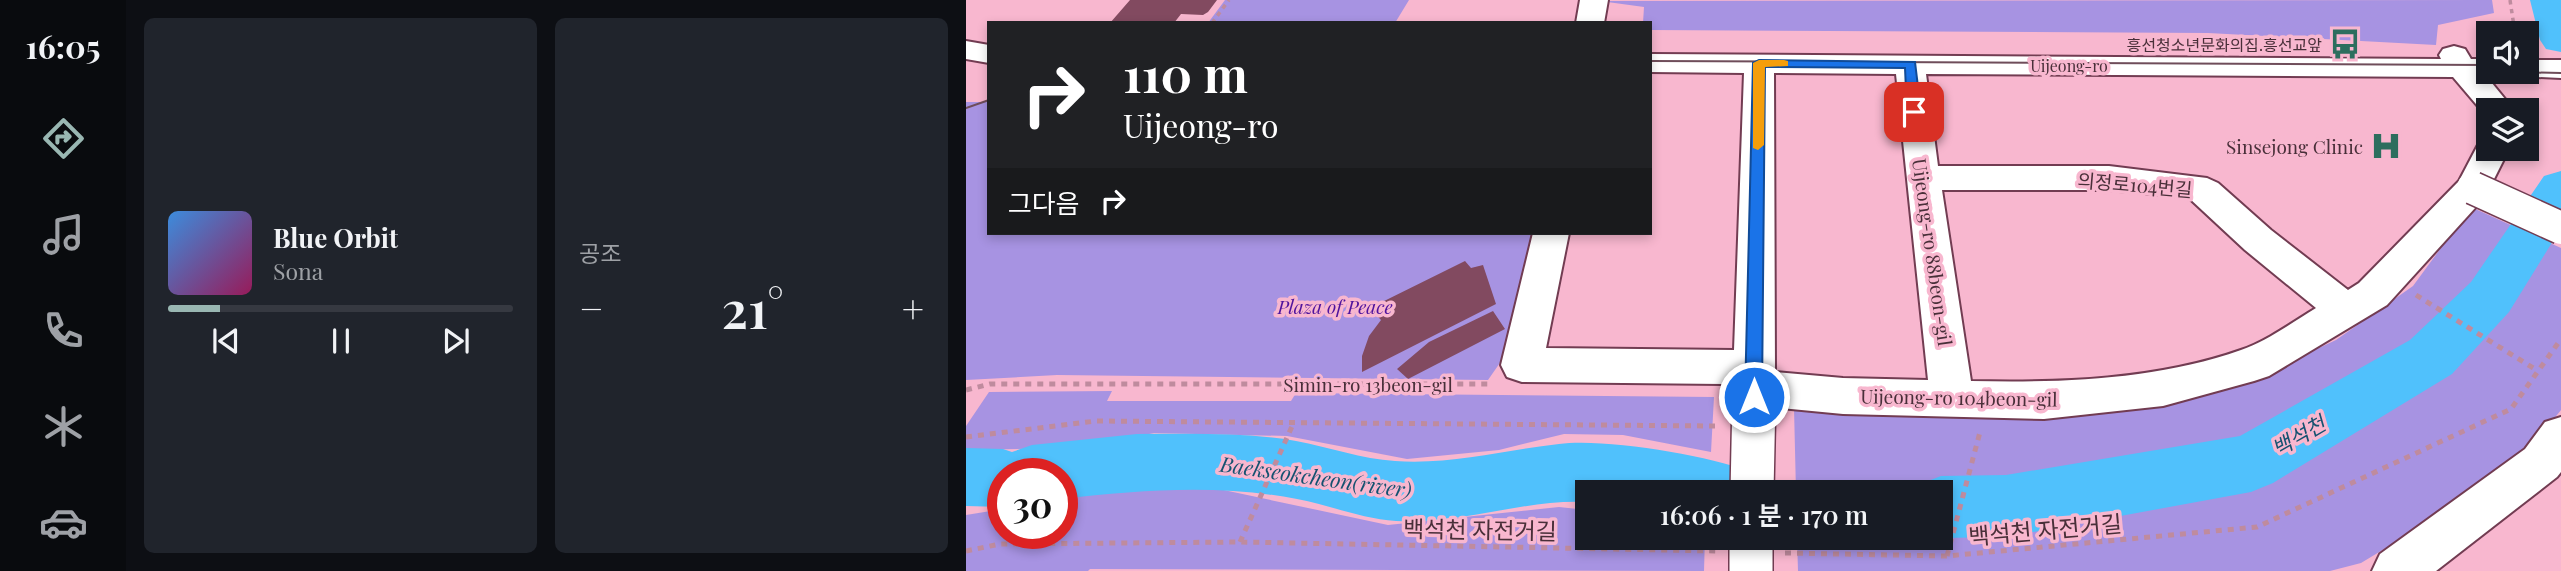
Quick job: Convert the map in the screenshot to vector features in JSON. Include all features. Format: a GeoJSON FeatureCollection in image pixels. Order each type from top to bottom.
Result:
{"type":"FeatureCollection","features":[{"type":"Feature","properties":{"kind":"street"},"geometry":{"type":"LineString","coordinates":[[1590,21],[1594,0]]}},
{"type":"Feature","properties":{"kind":"street"},"geometry":{"type":"LineString","coordinates":[[966,50],[987,55]]}},
{"type":"Feature","properties":{"kind":"street"},"geometry":{"type":"LineString","coordinates":[[966,58],[987,55]]}},
{"type":"Feature","properties":{"kind":"street"},"geometry":{"type":"LineString","coordinates":[[2467,62],[2490,98]]}},
{"type":"Feature","properties":{"kind":"street","name":"Uijeong-ro"},"geometry":{"type":"LineString","coordinates":[[1652,63],[2467,62]]}},
{"type":"Feature","properties":{"kind":"street"},"geometry":{"type":"LineString","coordinates":[[1752,480],[1759,63]]}},
{"type":"Feature","properties":{"kind":"street","name":"Uijeong-ro 88beon-gil"},"geometry":{"type":"LineString","coordinates":[[1911,64],[1911,90],[1952,399]]}},
{"type":"Feature","properties":{"kind":"street"},"geometry":{"type":"LineString","coordinates":[[2539,69],[2561,69]]}},
{"type":"Feature","properties":{"kind":"street","name":"Uijeong-ro 104beon-gil"},"geometry":{"type":"LineString","coordinates":[[1753,393],[2044,401],[2163,388],[2254,364],[2372,294],[2473,188],[2486,161]]}},
{"type":"Feature","properties":{"kind":"street","name":"의정로104번길"},"geometry":{"type":"LineString","coordinates":[[1923,178],[2109,178],[2196,187],[2206,192],[2258,240],[2346,310]]}},
{"type":"Feature","properties":{"kind":"street"},"geometry":{"type":"LineString","coordinates":[[2473,188],[2561,228]]}},
{"type":"Feature","properties":{"kind":"street"},"geometry":{"type":"LineString","coordinates":[[1551,235],[1522,365],[1732,367],[1753,393]]}},
{"type":"Feature","properties":{"kind":"street"},"geometry":{"type":"LineString","coordinates":[[2397,571],[2541,463],[2561,436]]}},
{"type":"Feature","properties":{"kind":"path"},"geometry":{"type":"LineString","coordinates":[[1213,21],[1229,0]]}},
{"type":"Feature","properties":{"kind":"path"},"geometry":{"type":"LineString","coordinates":[[2511,0],[2514,21]]}},
{"type":"Feature","properties":{"kind":"path"},"geometry":{"type":"LineString","coordinates":[[2409,291],[2538,371]]}},
{"type":"Feature","properties":{"kind":"path","name":"백석천 자전거길"},"geometry":{"type":"LineString","coordinates":[[966,551],[1000,544],[1240,542],[1947,556],[2257,527],[2511,409],[2561,339]]}},
{"type":"Feature","properties":{"kind":"path","name":"Simin-ro 13beon-gil"},"geometry":{"type":"LineString","coordinates":[[966,390],[990,384],[1503,384],[1522,365]]}},
{"type":"Feature","properties":{"kind":"path"},"geometry":{"type":"LineString","coordinates":[[1240,542],[1294,422]]}},
{"type":"Feature","properties":{"kind":"path"},"geometry":{"type":"LineString","coordinates":[[1947,556],[1982,428]]}},
{"type":"Feature","properties":{"kind":"green space"},"geometry":{"type":"Polygon","coordinates":[[[1225,0],[1409,0],[1396,21],[1209,21],[1225,0]]]}},
{"type":"Feature","properties":{"kind":"green space"},"geometry":{"type":"Polygon","coordinates":[[[2492,0],[2494,13],[2438,25],[2436,45],[2208,33],[1652,30],[1652,21],[1643,21],[1644,7],[1600,1],[2492,0]]]}},
{"type":"Feature","properties":{"kind":"green space","name":"Plaza of Peace"},"geometry":{"type":"Polygon","coordinates":[[[966,102],[987,102],[987,235],[1533,235],[1511,347],[1488,380],[1057,375],[966,380],[966,102]]]}},
{"type":"Feature","properties":{"kind":"green space"},"geometry":{"type":"Polygon","coordinates":[[[2471,207],[2561,248],[2561,410],[2531,447],[2409,534],[2361,563],[2330,571],[1798,571],[1797,550],[1953,550],[1953,480],[1796,480],[1794,408],[2248,381],[2336,340],[2413,286],[2471,207]]]}},
{"type":"Feature","properties":{"kind":"green space"},"geometry":{"type":"Polygon","coordinates":[[[1112,391],[1107,401],[1291,401],[1296,393],[1714,397],[1711,452],[1623,435],[1564,434],[1499,450],[1407,459],[1287,436],[1154,433],[1080,448],[966,450],[966,426],[989,392],[1112,391]]]}},
{"type":"Feature","properties":{"kind":"green space"},"geometry":{"type":"Polygon","coordinates":[[[1119,485],[1200,485],[1388,525],[1559,507],[1575,509],[1575,550],[1705,550],[1704,571],[966,571],[966,515],[987,512],[987,549],[1078,549],[1078,493],[1119,485]]]}},
{"type":"Feature","properties":{"kind":"building"},"geometry":{"type":"Polygon","coordinates":[[[1130,0],[1217,0],[1203,15],[1181,14],[1176,21],[1112,21],[1130,0]]]}},
{"type":"Feature","properties":{"kind":"building"},"geometry":{"type":"Polygon","coordinates":[[[1465,261],[1471,268],[1483,265],[1496,304],[1362,372],[1362,356],[1369,336],[1381,320],[1370,308],[1465,261]]]}},
{"type":"Feature","properties":{"kind":"building"},"geometry":{"type":"Polygon","coordinates":[[[1493,311],[1505,329],[1408,379],[1397,369],[1429,342],[1493,311]]]}},
{"type":"Feature","properties":{"kind":"waterway","name":"백석천"},"geometry":{"type":"LineString","coordinates":[[2550,0],[2561,40]]}},
{"type":"Feature","properties":{"kind":"waterway","name":"백석천"},"geometry":{"type":"LineString","coordinates":[[1953,507],[2006,506],[2251,463],[2431,357],[2490,297],[2561,188]]}},
{"type":"Feature","properties":{"kind":"waterway","name":"Baekseokcheon(river)"},"geometry":{"type":"LineString","coordinates":[[1078,469],[1137,462],[1224,462],[1297,470],[1395,491],[1448,490],[1563,472],[1615,474],[1652,480]]}},
{"type":"Feature","properties":{"kind":"waterway","name":"Baekseokcheon(river)"},"geometry":{"type":"LineString","coordinates":[[966,477],[987,478]]}},
{"type":"Feature","properties":{"kind":"tram line"},"geometry":{"type":"LineString","coordinates":[[1652,61],[2476,65]]}},
{"type":"Feature","properties":{"kind":"tram line"},"geometry":{"type":"LineString","coordinates":[[2539,73],[2561,73]]}},
{"type":"Feature","properties":{"kind":"tram line"},"geometry":{"type":"LineString","coordinates":[[966,108],[987,101]]}},
{"type":"Feature","properties":{"kind":"slow traffic"},"geometry":{"type":"LineString","coordinates":[[1758,145],[1759,63],[1784,64]]}},
{"type":"Feature","properties":{"kind":"place","name":"흥선청소년문화의집.흥선교앞"},"geometry":{"type":"Point","coordinates":[2345,44]}},
{"type":"Feature","properties":{"kind":"place","name":"Sinsejong Clinic"},"geometry":{"type":"Point","coordinates":[2386,146]}},
{"type":"Feature","properties":{"kind":"route"},"geometry":{"type":"LineString","coordinates":[[1754,397],[1759,63],[1911,64],[1914,112]]}}]}
